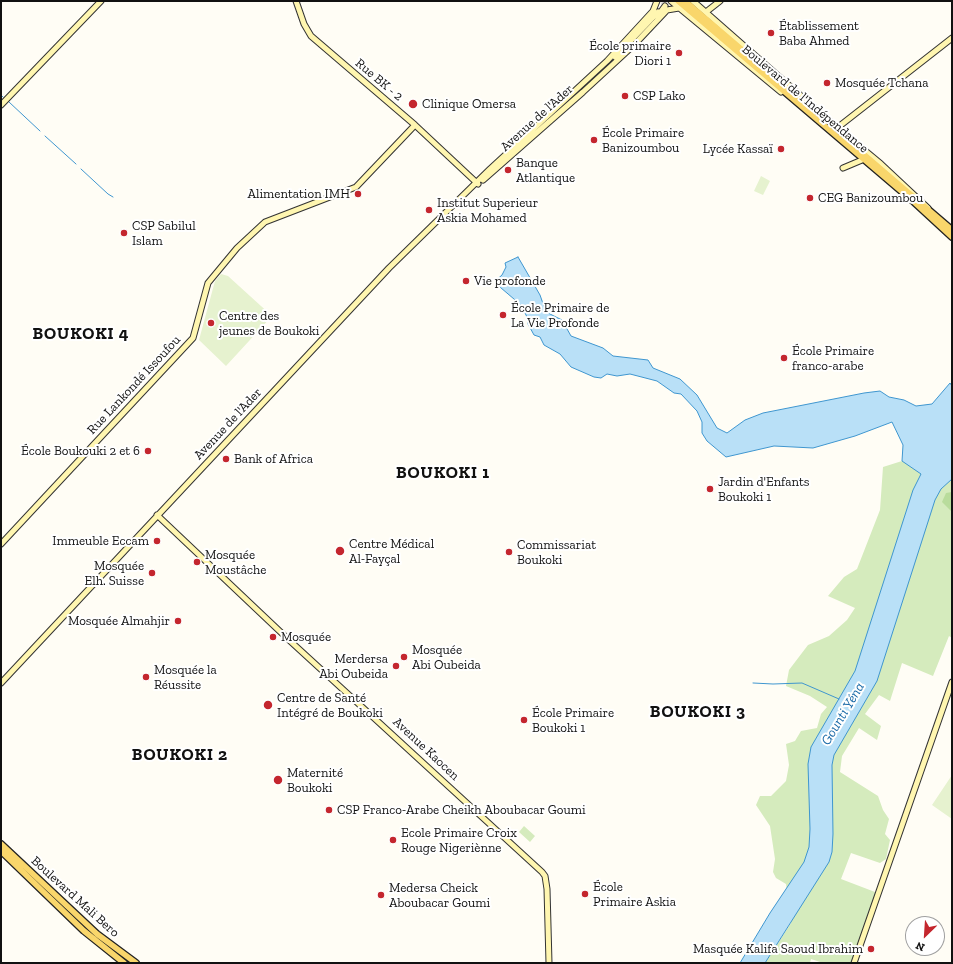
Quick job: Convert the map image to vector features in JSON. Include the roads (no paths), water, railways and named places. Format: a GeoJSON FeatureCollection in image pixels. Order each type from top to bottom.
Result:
{"type":"FeatureCollection","features":[{"type":"Feature","properties":{"kind":"main road"},"geometry":{"type":"LineString","coordinates":[[678,1],[788,89],[821,120]]}},
{"type":"Feature","properties":{"kind":"main road"},"geometry":{"type":"LineString","coordinates":[[685,1],[706,22],[821,120]]}},
{"type":"Feature","properties":{"kind":"main road"},"geometry":{"type":"LineString","coordinates":[[768,67],[788,89]]}},
{"type":"Feature","properties":{"kind":"main road"},"geometry":{"type":"LineString","coordinates":[[795,103],[821,120]]}},
{"type":"Feature","properties":{"kind":"main road","name":"Boulevard de l'Indépendance"},"geometry":{"type":"LineString","coordinates":[[821,120],[915,200],[952,237]]}},
{"type":"Feature","properties":{"kind":"main road","name":"Boulevard de l'Indépendance"},"geometry":{"type":"LineString","coordinates":[[928,212],[952,230]]}},
{"type":"Feature","properties":{"kind":"main road","name":"Boulevard Mali Bero"},"geometry":{"type":"LineString","coordinates":[[1,844],[97,934],[136,963]]}},
{"type":"Feature","properties":{"kind":"main road","name":"Boulevard Mali Bero"},"geometry":{"type":"LineString","coordinates":[[1,851],[84,931],[124,963]]}},
{"type":"Feature","properties":{"kind":"street"},"geometry":{"type":"LineString","coordinates":[[1,105],[101,1]]}},
{"type":"Feature","properties":{"kind":"street","name":"Rue BK - 2"},"geometry":{"type":"LineString","coordinates":[[296,1],[304,24],[311,36],[415,125],[476,183]]}},
{"type":"Feature","properties":{"kind":"street","name":"Avenue de l'Ader"},"geometry":{"type":"LineString","coordinates":[[1,683],[389,268],[476,183],[607,61],[653,11],[657,1]]}},
{"type":"Feature","properties":{"kind":"street","name":"Avenue de l'Ader"},"geometry":{"type":"LineString","coordinates":[[476,183],[523,146],[612,66],[670,1]]}},
{"type":"Feature","properties":{"kind":"street","name":"Boulevard de l'Indépendance"},"geometry":{"type":"LineString","coordinates":[[670,1],[862,160],[928,212]]}},
{"type":"Feature","properties":{"kind":"street","name":"Boulevard de l'Indépendance"},"geometry":{"type":"LineString","coordinates":[[693,1],[837,128],[920,198],[928,212]]}},
{"type":"Feature","properties":{"kind":"street"},"geometry":{"type":"LineString","coordinates":[[706,12],[720,1]]}},
{"type":"Feature","properties":{"kind":"street"},"geometry":{"type":"LineString","coordinates":[[665,7],[679,8]]}},
{"type":"Feature","properties":{"kind":"street","name":"Avenue de l'Ader"},"geometry":{"type":"LineString","coordinates":[[607,61],[620,51],[665,7]]}},
{"type":"Feature","properties":{"kind":"street"},"geometry":{"type":"LineString","coordinates":[[837,128],[952,38]]}},
{"type":"Feature","properties":{"kind":"street","name":"Rue Lankondé Issoufou"},"geometry":{"type":"LineString","coordinates":[[1,544],[193,338],[208,282],[237,248],[265,222],[356,187],[415,125]]}},
{"type":"Feature","properties":{"kind":"street"},"geometry":{"type":"LineString","coordinates":[[843,168],[862,160]]}},
{"type":"Feature","properties":{"kind":"street","name":"Avenue Kaocen"},"geometry":{"type":"LineString","coordinates":[[157,515],[283,635],[542,872],[547,889],[549,963]]}},
{"type":"Feature","properties":{"kind":"street"},"geometry":{"type":"LineString","coordinates":[[854,963],[952,682]]}},
{"type":"Feature","properties":{"kind":"water","name":"Gounti Yéna"},"geometry":{"type":"Polygon","coordinates":[[[518,257],[540,295],[546,312],[562,320],[571,336],[603,348],[613,356],[648,360],[653,368],[680,379],[697,395],[717,428],[727,433],[745,420],[763,413],[864,393],[880,391],[889,397],[904,400],[916,406],[932,404],[950,383],[952,386],[952,479],[941,489],[935,500],[877,681],[834,755],[832,765],[833,834],[832,852],[829,862],[765,963],[740,963],[770,913],[804,862],[809,847],[810,829],[808,764],[811,747],[855,671],[913,490],[921,474],[902,461],[903,445],[892,422],[855,436],[813,448],[774,446],[726,457],[707,441],[702,433],[702,422],[697,411],[681,394],[674,393],[657,381],[630,374],[617,376],[607,374],[601,378],[594,377],[571,367],[560,354],[544,345],[540,337],[534,335],[521,305],[494,282],[502,275],[506,267],[505,263],[518,257]]]}},
{"type":"Feature","properties":{"kind":"waterway"},"geometry":{"type":"LineString","coordinates":[[9,102],[40,131]]}},
{"type":"Feature","properties":{"kind":"waterway"},"geometry":{"type":"LineString","coordinates":[[45,136],[76,164]]}},
{"type":"Feature","properties":{"kind":"waterway"},"geometry":{"type":"LineString","coordinates":[[81,169],[113,197]]}},
{"type":"Feature","properties":{"kind":"waterway","name":"Gounti Yéna"},"geometry":{"type":"LineString","coordinates":[[753,683],[802,683],[839,699]]}},
{"type":"Feature","properties":{"kind":"tunnel"},"geometry":{"type":"LineString","coordinates":[[663,5],[665,1]]}},
{"type":"Feature","properties":{"kind":"place","name":"Établissement Baba Ahmed"},"geometry":{"type":"Point","coordinates":[771,33]}},
{"type":"Feature","properties":{"kind":"place","name":"École primaire Diori 1"},"geometry":{"type":"Point","coordinates":[679,53]}},
{"type":"Feature","properties":{"kind":"place","name":"Mosquée Tchana"},"geometry":{"type":"Point","coordinates":[827,83]}},
{"type":"Feature","properties":{"kind":"place","name":"CSP Lako"},"geometry":{"type":"Point","coordinates":[625,96]}},
{"type":"Feature","properties":{"kind":"place","name":"Clinique Omersa"},"geometry":{"type":"Point","coordinates":[413,104]}},
{"type":"Feature","properties":{"kind":"place","name":"École Primaire Banizoumbou"},"geometry":{"type":"Point","coordinates":[594,140]}},
{"type":"Feature","properties":{"kind":"place","name":"Lycée Kassaï"},"geometry":{"type":"Point","coordinates":[781,149]}},
{"type":"Feature","properties":{"kind":"place","name":"Banque Atlantique"},"geometry":{"type":"Point","coordinates":[508,170]}},
{"type":"Feature","properties":{"kind":"place","name":"Alimentation IMH"},"geometry":{"type":"Point","coordinates":[358,194]}},
{"type":"Feature","properties":{"kind":"place","name":"CEG Banizoumbou"},"geometry":{"type":"Point","coordinates":[810,198]}},
{"type":"Feature","properties":{"kind":"place","name":"Institut Superieur Askia Mohamed"},"geometry":{"type":"Point","coordinates":[429,210]}},
{"type":"Feature","properties":{"kind":"place","name":"CSP Sabilul Islam"},"geometry":{"type":"Point","coordinates":[124,233]}},
{"type":"Feature","properties":{"kind":"place","name":"Vie profonde"},"geometry":{"type":"Point","coordinates":[466,281]}},
{"type":"Feature","properties":{"kind":"place","name":"École Primaire de La Vie Profonde"},"geometry":{"type":"Point","coordinates":[503,315]}},
{"type":"Feature","properties":{"kind":"place","name":"Centre des jeunes de Boukoki"},"geometry":{"type":"Point","coordinates":[211,323]}},
{"type":"Feature","properties":{"kind":"place","name":"École Primaire franco-arabe"},"geometry":{"type":"Point","coordinates":[784,358]}},
{"type":"Feature","properties":{"kind":"place","name":"École Boukouki 2 et 6"},"geometry":{"type":"Point","coordinates":[148,451]}},
{"type":"Feature","properties":{"kind":"place","name":"Bank of Africa"},"geometry":{"type":"Point","coordinates":[226,459]}},
{"type":"Feature","properties":{"kind":"place","name":"Jardin d'Enfants Boukoki 1"},"geometry":{"type":"Point","coordinates":[710,489]}},
{"type":"Feature","properties":{"kind":"place","name":"Immeuble Eccam"},"geometry":{"type":"Point","coordinates":[157,541]}},
{"type":"Feature","properties":{"kind":"place","name":"Centre Médical Al-Fayçal"},"geometry":{"type":"Point","coordinates":[340,551]}},
{"type":"Feature","properties":{"kind":"place","name":"Commissariat Boukoki"},"geometry":{"type":"Point","coordinates":[509,552]}},
{"type":"Feature","properties":{"kind":"place","name":"Mosquée Moustâche"},"geometry":{"type":"Point","coordinates":[197,562]}},
{"type":"Feature","properties":{"kind":"place","name":"Mosquée Elh. Suisse"},"geometry":{"type":"Point","coordinates":[152,573]}},
{"type":"Feature","properties":{"kind":"place","name":"Mosquée Almahjir"},"geometry":{"type":"Point","coordinates":[178,621]}},
{"type":"Feature","properties":{"kind":"place","name":"Mosquée"},"geometry":{"type":"Point","coordinates":[273,637]}},
{"type":"Feature","properties":{"kind":"place","name":"Mosquée Abi Oubeida"},"geometry":{"type":"Point","coordinates":[404,657]}},
{"type":"Feature","properties":{"kind":"place","name":"Merdersa Abi Oubeida"},"geometry":{"type":"Point","coordinates":[396,666]}},
{"type":"Feature","properties":{"kind":"place","name":"Mosquée la Réussite"},"geometry":{"type":"Point","coordinates":[146,677]}},
{"type":"Feature","properties":{"kind":"place","name":"Centre de Santé Intégré de Boukoki"},"geometry":{"type":"Point","coordinates":[268,705]}},
{"type":"Feature","properties":{"kind":"place","name":"École Primaire Boukoki 1"},"geometry":{"type":"Point","coordinates":[524,720]}},
{"type":"Feature","properties":{"kind":"place","name":"Maternité Boukoki"},"geometry":{"type":"Point","coordinates":[278,780]}},
{"type":"Feature","properties":{"kind":"place","name":"CSP Franco-Arabe Cheikh Aboubacar Goumi"},"geometry":{"type":"Point","coordinates":[329,810]}},
{"type":"Feature","properties":{"kind":"place","name":"Ecole Primaire Croix Rouge Nigeriènne"},"geometry":{"type":"Point","coordinates":[393,840]}},
{"type":"Feature","properties":{"kind":"place","name":"École Primaire Askia"},"geometry":{"type":"Point","coordinates":[585,894]}},
{"type":"Feature","properties":{"kind":"place","name":"Medersa Cheick Aboubacar Goumi"},"geometry":{"type":"Point","coordinates":[381,895]}},
{"type":"Feature","properties":{"kind":"place","name":"Masquée Kalifa Saoud Ibrahim"},"geometry":{"type":"Point","coordinates":[871,949]}},
{"type":"Feature","properties":{"kind":"district","name":"BOUKOKI 4"},"geometry":{"type":"Point","coordinates":[81,334]}},
{"type":"Feature","properties":{"kind":"district","name":"BOUKOKI 1"},"geometry":{"type":"Point","coordinates":[443,473]}},
{"type":"Feature","properties":{"kind":"district","name":"BOUKOKI 3"},"geometry":{"type":"Point","coordinates":[698,712]}},
{"type":"Feature","properties":{"kind":"district","name":"BOUKOKI 2"},"geometry":{"type":"Point","coordinates":[180,755]}}]}
